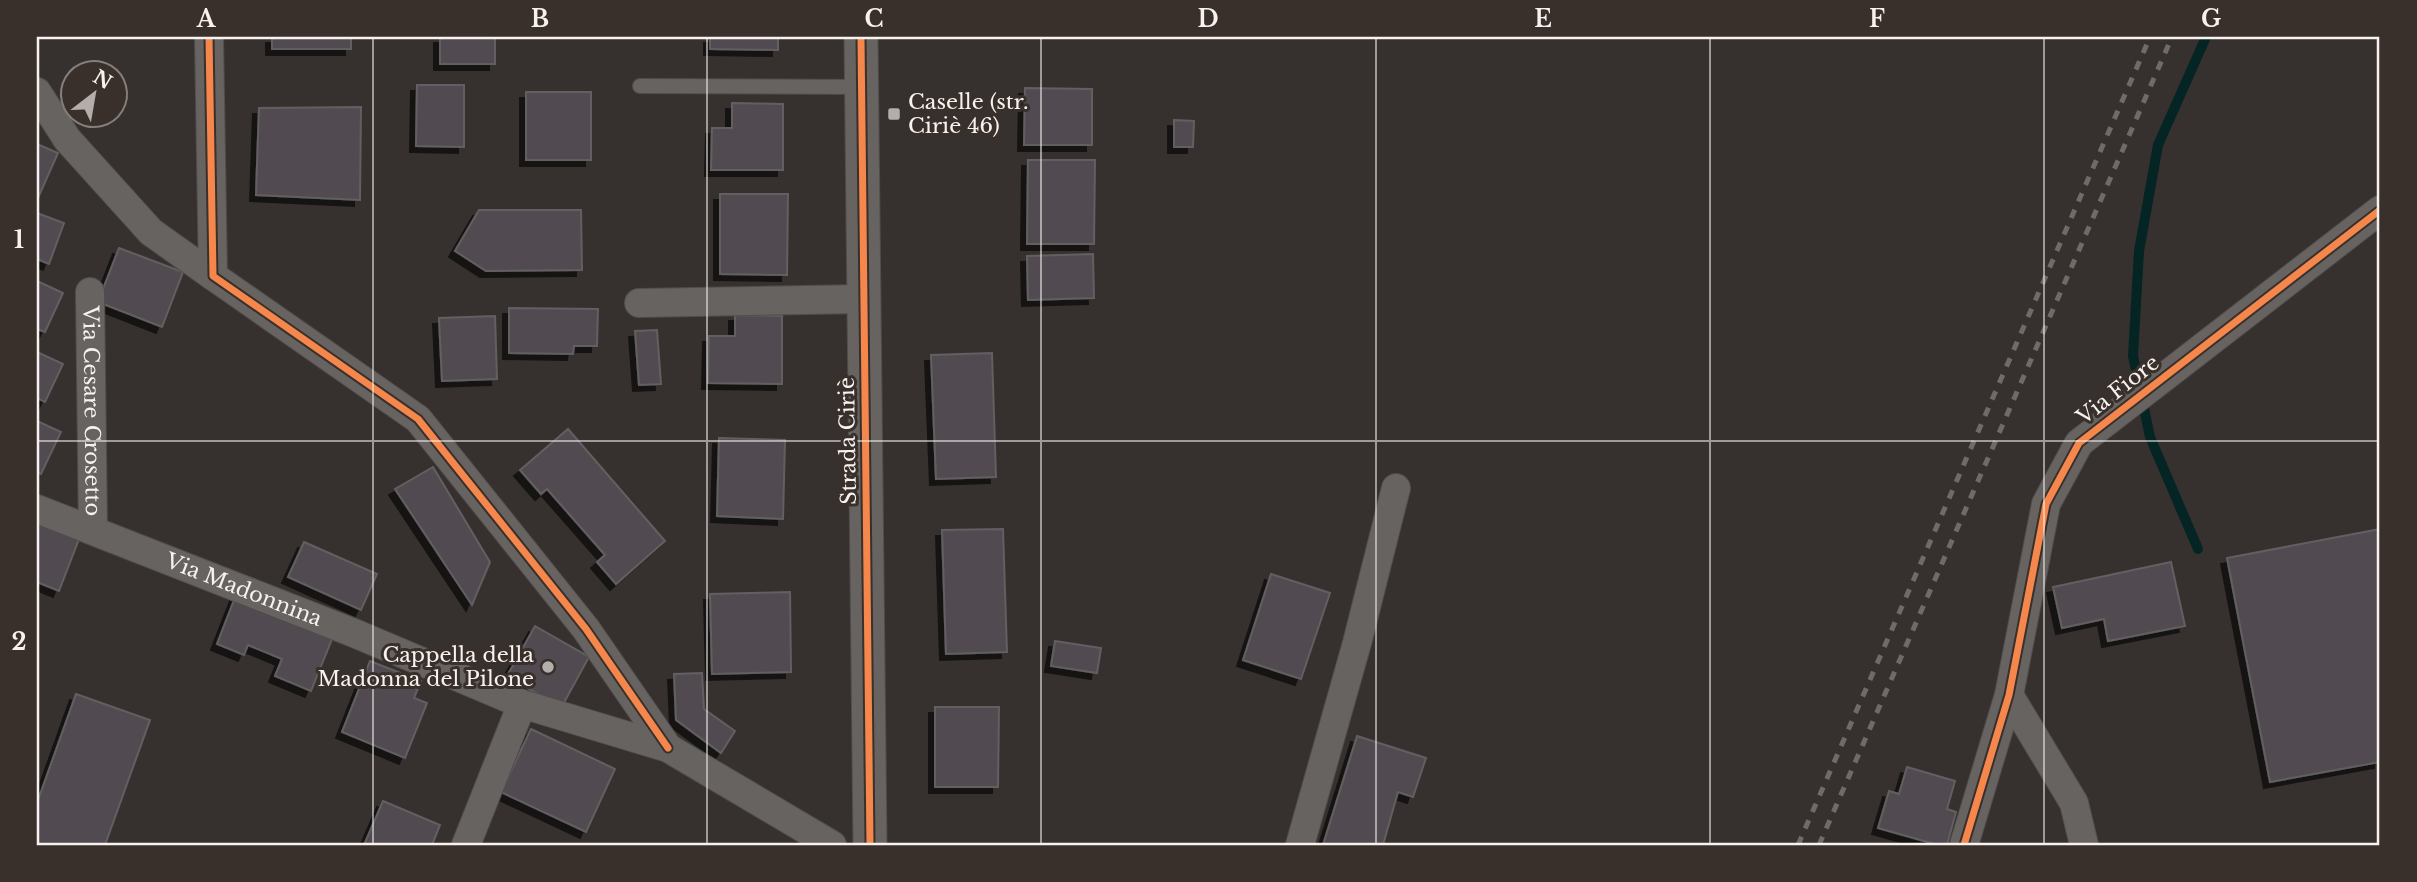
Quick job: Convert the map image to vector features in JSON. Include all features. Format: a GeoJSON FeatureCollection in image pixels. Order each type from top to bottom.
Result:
{"type":"FeatureCollection","features":[{"type":"Feature","properties":{"kind":"street"},"geometry":{"type":"LineString","coordinates":[[209,37],[213,276]]}},
{"type":"Feature","properties":{"kind":"street","name":"Strada Ciriè"},"geometry":{"type":"LineString","coordinates":[[861,37],[870,845]]}},
{"type":"Feature","properties":{"kind":"street"},"geometry":{"type":"LineString","coordinates":[[37,92],[67,139],[151,232],[418,419],[586,629],[668,748]]}},
{"type":"Feature","properties":{"kind":"street","name":"Via Fiore"},"geometry":{"type":"LineString","coordinates":[[1964,845],[2009,695],[2046,504],[2079,443],[2380,210]]}},
{"type":"Feature","properties":{"kind":"street","name":"Via Cesare Crosetto"},"geometry":{"type":"LineString","coordinates":[[90,292],[93,530]]}},
{"type":"Feature","properties":{"kind":"street"},"geometry":{"type":"LineString","coordinates":[[639,303],[864,299]]}},
{"type":"Feature","properties":{"kind":"street"},"geometry":{"type":"LineString","coordinates":[[1300,845],[1357,643],[1396,488]]}},
{"type":"Feature","properties":{"kind":"street","name":"Via Madonnina"},"geometry":{"type":"LineString","coordinates":[[37,509],[354,633],[522,704],[668,748],[832,845]]}},
{"type":"Feature","properties":{"kind":"street"},"geometry":{"type":"LineString","coordinates":[[2009,695],[2074,803],[2084,845]]}},
{"type":"Feature","properties":{"kind":"street"},"geometry":{"type":"LineString","coordinates":[[466,845],[522,704]]}},
{"type":"Feature","properties":{"kind":"lane"},"geometry":{"type":"LineString","coordinates":[[640,86],[861,87]]}},
{"type":"Feature","properties":{"kind":"building"},"geometry":{"type":"Polygon","coordinates":[[[272,37],[351,37],[351,49],[272,49],[272,37]]]}},
{"type":"Feature","properties":{"kind":"building"},"geometry":{"type":"Polygon","coordinates":[[[440,37],[495,37],[495,64],[440,64],[440,37]]]}},
{"type":"Feature","properties":{"kind":"building"},"geometry":{"type":"Polygon","coordinates":[[[710,37],[778,37],[778,50],[710,49],[710,37]]]}},
{"type":"Feature","properties":{"kind":"building"},"geometry":{"type":"Polygon","coordinates":[[[417,85],[464,85],[464,147],[416,146],[417,85]]]}},
{"type":"Feature","properties":{"kind":"building"},"geometry":{"type":"Polygon","coordinates":[[[1025,88],[1092,89],[1092,145],[1024,145],[1025,88]]]}},
{"type":"Feature","properties":{"kind":"building"},"geometry":{"type":"Polygon","coordinates":[[[526,92],[591,92],[591,160],[526,160],[526,92]]]}},
{"type":"Feature","properties":{"kind":"building"},"geometry":{"type":"Polygon","coordinates":[[[732,103],[783,104],[783,170],[711,170],[712,128],[732,128],[732,103]]]}},
{"type":"Feature","properties":{"kind":"building"},"geometry":{"type":"Polygon","coordinates":[[[361,107],[360,200],[256,195],[259,108],[361,107]]]}},
{"type":"Feature","properties":{"kind":"building"},"geometry":{"type":"Polygon","coordinates":[[[1174,120],[1194,121],[1193,147],[1174,147],[1174,120]]]}},
{"type":"Feature","properties":{"kind":"building"},"geometry":{"type":"Polygon","coordinates":[[[37,144],[58,153],[38,198],[37,198],[37,144]]]}},
{"type":"Feature","properties":{"kind":"building"},"geometry":{"type":"Polygon","coordinates":[[[1028,160],[1095,160],[1094,244],[1027,244],[1028,160]]]}},
{"type":"Feature","properties":{"kind":"building"},"geometry":{"type":"Polygon","coordinates":[[[720,194],[788,194],[787,275],[720,274],[720,194]]]}},
{"type":"Feature","properties":{"kind":"building"},"geometry":{"type":"Polygon","coordinates":[[[479,210],[581,210],[582,270],[486,271],[455,251],[479,210]]]}},
{"type":"Feature","properties":{"kind":"building"},"geometry":{"type":"Polygon","coordinates":[[[37,213],[64,223],[49,264],[37,259],[37,213]]]}},
{"type":"Feature","properties":{"kind":"building"},"geometry":{"type":"Polygon","coordinates":[[[119,248],[183,272],[162,327],[98,302],[119,248]]]}},
{"type":"Feature","properties":{"kind":"building"},"geometry":{"type":"Polygon","coordinates":[[[1093,254],[1094,298],[1028,300],[1027,256],[1093,254]]]}},
{"type":"Feature","properties":{"kind":"building"},"geometry":{"type":"Polygon","coordinates":[[[37,281],[63,293],[45,332],[37,329],[37,281]]]}},
{"type":"Feature","properties":{"kind":"building"},"geometry":{"type":"Polygon","coordinates":[[[509,308],[598,309],[597,346],[574,346],[573,354],[509,353],[509,308]]]}},
{"type":"Feature","properties":{"kind":"building"},"geometry":{"type":"Polygon","coordinates":[[[735,315],[782,316],[782,384],[708,383],[709,336],[735,336],[735,315]]]}},
{"type":"Feature","properties":{"kind":"building"},"geometry":{"type":"Polygon","coordinates":[[[495,316],[497,379],[442,381],[439,318],[495,316]]]}},
{"type":"Feature","properties":{"kind":"building"},"geometry":{"type":"Polygon","coordinates":[[[657,330],[661,384],[639,385],[635,331],[657,330]]]}},
{"type":"Feature","properties":{"kind":"building"},"geometry":{"type":"Polygon","coordinates":[[[37,352],[63,364],[45,402],[37,398],[37,352]]]}},
{"type":"Feature","properties":{"kind":"building"},"geometry":{"type":"Polygon","coordinates":[[[992,353],[996,477],[936,479],[931,355],[992,353]]]}},
{"type":"Feature","properties":{"kind":"building"},"geometry":{"type":"Polygon","coordinates":[[[37,421],[61,432],[41,474],[37,472],[37,421]]]}},
{"type":"Feature","properties":{"kind":"building"},"geometry":{"type":"Polygon","coordinates":[[[568,429],[665,541],[616,584],[597,562],[605,555],[547,489],[541,494],[520,470],[568,429]]]}},
{"type":"Feature","properties":{"kind":"building"},"geometry":{"type":"Polygon","coordinates":[[[719,438],[785,440],[783,519],[717,516],[719,438]]]}},
{"type":"Feature","properties":{"kind":"building"},"geometry":{"type":"Polygon","coordinates":[[[433,467],[490,562],[472,605],[395,489],[433,467]]]}},
{"type":"Feature","properties":{"kind":"building"},"geometry":{"type":"Polygon","coordinates":[[[37,522],[79,539],[59,591],[37,582],[37,522]]]}},
{"type":"Feature","properties":{"kind":"building"},"geometry":{"type":"Polygon","coordinates":[[[1003,529],[1007,652],[946,654],[942,530],[1003,529]]]}},
{"type":"Feature","properties":{"kind":"building"},"geometry":{"type":"Polygon","coordinates":[[[2380,529],[2380,762],[2270,782],[2227,558],[2380,529]]]}},
{"type":"Feature","properties":{"kind":"building"},"geometry":{"type":"Polygon","coordinates":[[[304,542],[377,574],[361,610],[288,577],[304,542]]]}},
{"type":"Feature","properties":{"kind":"building"},"geometry":{"type":"Polygon","coordinates":[[[2171,562],[2185,626],[2108,641],[2104,619],[2062,628],[2053,587],[2171,562]]]}},
{"type":"Feature","properties":{"kind":"building"},"geometry":{"type":"Polygon","coordinates":[[[1271,574],[1330,593],[1301,679],[1243,660],[1271,574]]]}},
{"type":"Feature","properties":{"kind":"building"},"geometry":{"type":"Polygon","coordinates":[[[790,592],[791,672],[712,674],[710,594],[790,592]]]}},
{"type":"Feature","properties":{"kind":"building"},"geometry":{"type":"Polygon","coordinates":[[[236,595],[334,634],[311,691],[275,676],[282,659],[248,645],[244,655],[217,644],[236,595]]]}},
{"type":"Feature","properties":{"kind":"building","name":"Cappella della Madonna del Pilone"},"geometry":{"type":"Polygon","coordinates":[[[535,626],[589,657],[561,708],[507,676],[535,626]]]}},
{"type":"Feature","properties":{"kind":"building"},"geometry":{"type":"Polygon","coordinates":[[[1055,641],[1101,648],[1097,673],[1051,666],[1055,641]]]}},
{"type":"Feature","properties":{"kind":"building"},"geometry":{"type":"Polygon","coordinates":[[[370,661],[421,681],[414,698],[427,703],[405,758],[342,732],[370,661]]]}},
{"type":"Feature","properties":{"kind":"building"},"geometry":{"type":"Polygon","coordinates":[[[702,673],[704,709],[735,731],[721,753],[676,720],[674,674],[702,673]]]}},
{"type":"Feature","properties":{"kind":"building"},"geometry":{"type":"Polygon","coordinates":[[[76,694],[150,720],[105,845],[37,845],[37,803],[76,694]]]}},
{"type":"Feature","properties":{"kind":"building"},"geometry":{"type":"Polygon","coordinates":[[[935,707],[999,707],[998,787],[935,787],[935,707]]]}},
{"type":"Feature","properties":{"kind":"building"},"geometry":{"type":"Polygon","coordinates":[[[531,729],[615,769],[586,832],[501,792],[531,729]]]}},
{"type":"Feature","properties":{"kind":"building"},"geometry":{"type":"Polygon","coordinates":[[[1357,736],[1426,758],[1413,797],[1398,792],[1383,845],[1323,845],[1357,736]]]}},
{"type":"Feature","properties":{"kind":"building"},"geometry":{"type":"Polygon","coordinates":[[[1907,767],[1955,781],[1947,809],[1956,812],[1947,845],[1938,845],[1878,828],[1889,791],[1899,794],[1907,767]]]}},
{"type":"Feature","properties":{"kind":"building"},"geometry":{"type":"Polygon","coordinates":[[[383,801],[440,825],[432,845],[364,845],[383,801]]]}},
{"type":"Feature","properties":{"kind":"waterway"},"geometry":{"type":"LineString","coordinates":[[2198,549],[2150,437],[2133,356],[2139,251],[2158,145],[2206,37]]}},
{"type":"Feature","properties":{"kind":"railway"},"geometry":{"type":"LineString","coordinates":[[1798,845],[2150,37]]}},
{"type":"Feature","properties":{"kind":"railway"},"geometry":{"type":"LineString","coordinates":[[1819,845],[2172,37]]}},
{"type":"Feature","properties":{"kind":"cycle path"},"geometry":{"type":"LineString","coordinates":[[209,37],[213,276],[418,419],[586,629],[668,748]]}},
{"type":"Feature","properties":{"kind":"cycle path"},"geometry":{"type":"LineString","coordinates":[[861,37],[870,845]]}},
{"type":"Feature","properties":{"kind":"cycle path"},"geometry":{"type":"LineString","coordinates":[[1964,845],[2009,695],[2046,504],[2079,443],[2380,210]]}},
{"type":"Feature","properties":{"kind":"place","name":"Caselle (str. Ciriè 46)"},"geometry":{"type":"Point","coordinates":[894,114]}},
{"type":"Feature","properties":{"kind":"place","name":"Cappella della Madonna del Pilone"},"geometry":{"type":"Point","coordinates":[548,667]}}]}
